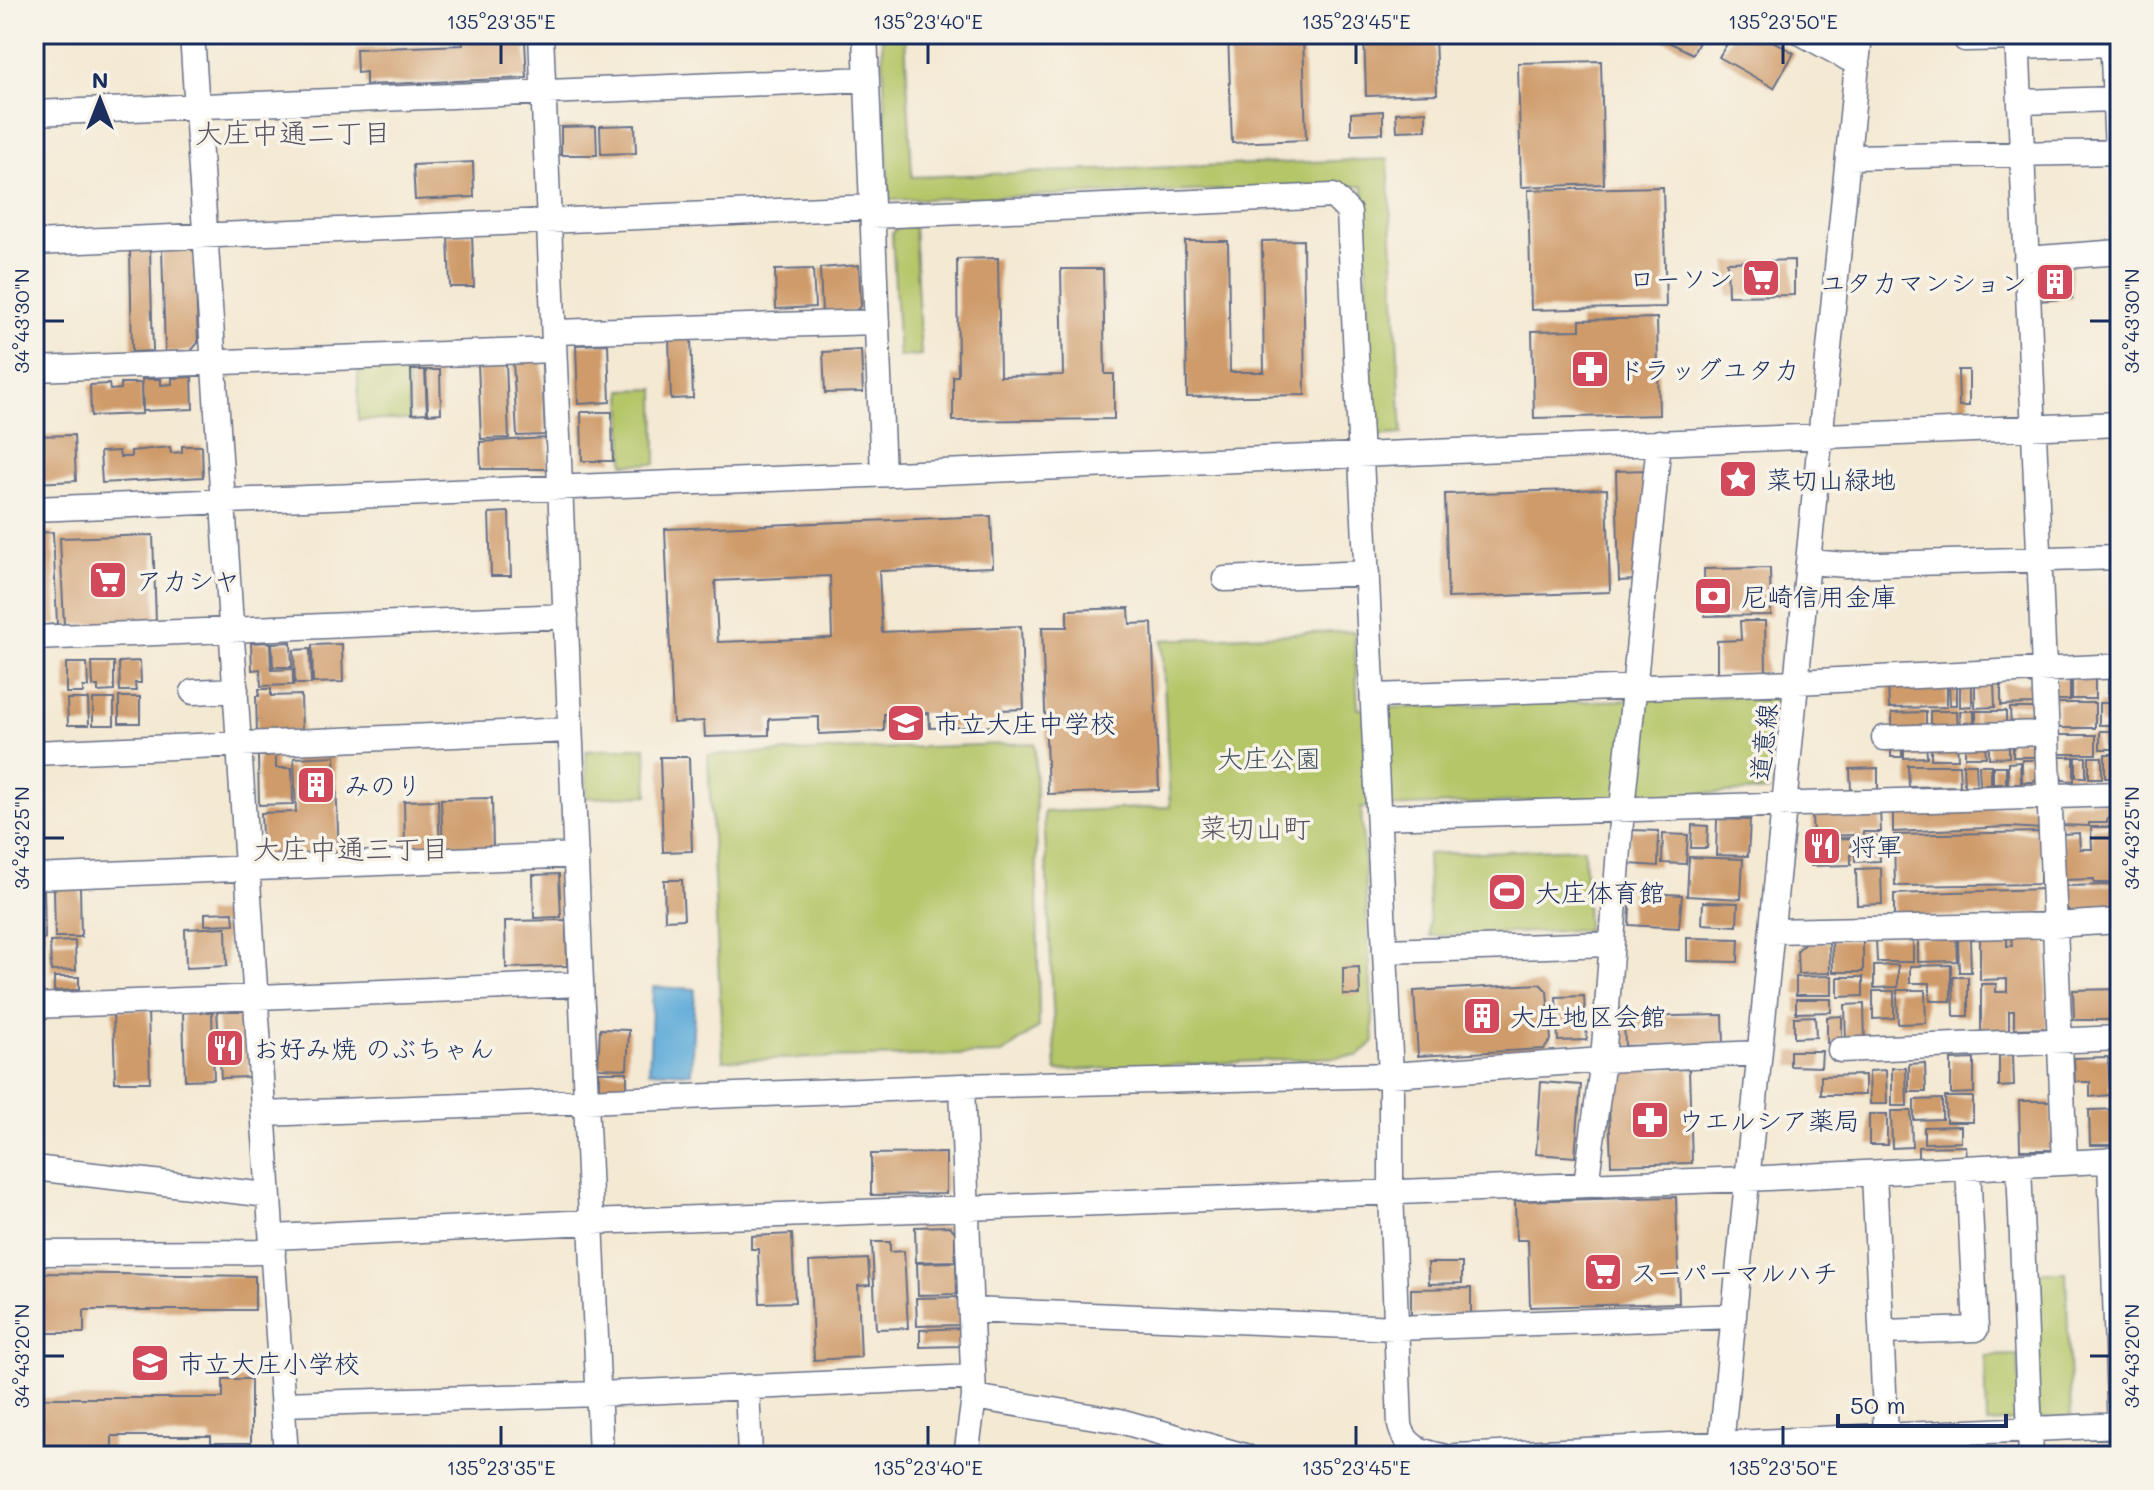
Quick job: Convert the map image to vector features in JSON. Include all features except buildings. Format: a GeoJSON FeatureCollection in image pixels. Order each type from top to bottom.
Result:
{"type":"FeatureCollection","features":[{"type":"Feature","properties":{"kind":"street"},"geometry":{"type":"LineString","coordinates":[[192,34],[286,1456]]}},
{"type":"Feature","properties":{"kind":"street"},"geometry":{"type":"LineString","coordinates":[[541,34],[601,1456]]}},
{"type":"Feature","properties":{"kind":"street"},"geometry":{"type":"LineString","coordinates":[[865,34],[883,474]]}},
{"type":"Feature","properties":{"kind":"street"},"geometry":{"type":"LineString","coordinates":[[1803,34],[1858,64]]}},
{"type":"Feature","properties":{"kind":"street","name":"道意線"},"geometry":{"type":"LineString","coordinates":[[1720,1450],[1860,34]]}},
{"type":"Feature","properties":{"kind":"street"},"geometry":{"type":"LineString","coordinates":[[1848,157],[2118,152],[2114,50],[2018,40],[1965,39]]}},
{"type":"Feature","properties":{"kind":"street"},"geometry":{"type":"LineString","coordinates":[[2018,40],[2065,1162]]}},
{"type":"Feature","properties":{"kind":"street"},"geometry":{"type":"LineString","coordinates":[[34,113],[867,79]]}},
{"type":"Feature","properties":{"kind":"street"},"geometry":{"type":"LineString","coordinates":[[2020,102],[2114,99]]}},
{"type":"Feature","properties":{"kind":"street"},"geometry":{"type":"LineString","coordinates":[[34,243],[549,221],[1333,196],[1349,212],[1391,1075],[1391,1191],[1403,1435],[1414,1448],[1442,1456]]}},
{"type":"Feature","properties":{"kind":"street"},"geometry":{"type":"LineString","coordinates":[[2026,259],[2120,252]]}},
{"type":"Feature","properties":{"kind":"street"},"geometry":{"type":"LineString","coordinates":[[34,369],[214,364],[877,322]]}},
{"type":"Feature","properties":{"kind":"street"},"geometry":{"type":"LineString","coordinates":[[34,509],[2120,424]]}},
{"type":"Feature","properties":{"kind":"street"},"geometry":{"type":"LineString","coordinates":[[1586,1184],[1603,1060],[1622,809],[1659,442]]}},
{"type":"Feature","properties":{"kind":"street"},"geometry":{"type":"LineString","coordinates":[[1809,562],[1846,565],[2120,557]]}},
{"type":"Feature","properties":{"kind":"street"},"geometry":{"type":"LineString","coordinates":[[1225,579],[1367,573]]}},
{"type":"Feature","properties":{"kind":"street"},"geometry":{"type":"LineString","coordinates":[[34,638],[566,616]]}},
{"type":"Feature","properties":{"kind":"street"},"geometry":{"type":"LineString","coordinates":[[1373,696],[1797,682],[2120,666]]}},
{"type":"Feature","properties":{"kind":"street"},"geometry":{"type":"LineString","coordinates":[[192,685],[235,684]]}},
{"type":"Feature","properties":{"kind":"street"},"geometry":{"type":"LineString","coordinates":[[34,753],[570,730]]}},
{"type":"Feature","properties":{"kind":"street"},"geometry":{"type":"LineString","coordinates":[[1884,738],[2046,733]]}},
{"type":"Feature","properties":{"kind":"street"},"geometry":{"type":"LineString","coordinates":[[1379,817],[2120,794]]}},
{"type":"Feature","properties":{"kind":"street"},"geometry":{"type":"LineString","coordinates":[[34,877],[576,855]]}},
{"type":"Feature","properties":{"kind":"street"},"geometry":{"type":"LineString","coordinates":[[1772,931],[2120,921]]}},
{"type":"Feature","properties":{"kind":"street"},"geometry":{"type":"LineString","coordinates":[[1385,951],[1610,944]]}},
{"type":"Feature","properties":{"kind":"street"},"geometry":{"type":"LineString","coordinates":[[34,1006],[581,984]]}},
{"type":"Feature","properties":{"kind":"street"},"geometry":{"type":"LineString","coordinates":[[1840,1050],[2120,1038]]}},
{"type":"Feature","properties":{"kind":"street"},"geometry":{"type":"LineString","coordinates":[[264,1114],[962,1086],[1391,1075],[1759,1053]]}},
{"type":"Feature","properties":{"kind":"street"},"geometry":{"type":"LineString","coordinates":[[962,1086],[974,1387],[966,1456]]}},
{"type":"Feature","properties":{"kind":"street"},"geometry":{"type":"LineString","coordinates":[[34,1253],[273,1245],[591,1222],[1747,1179],[2115,1160],[2120,1427],[2031,1427],[1887,1445],[1456,1456]]}},
{"type":"Feature","properties":{"kind":"street"},"geometry":{"type":"LineString","coordinates":[[2019,1166],[2031,1456]]}},
{"type":"Feature","properties":{"kind":"street"},"geometry":{"type":"LineString","coordinates":[[34,1168],[267,1195]]}},
{"type":"Feature","properties":{"kind":"street"},"geometry":{"type":"LineString","coordinates":[[1882,1332],[1976,1329],[1968,1168]]}},
{"type":"Feature","properties":{"kind":"street"},"geometry":{"type":"LineString","coordinates":[[1874,1173],[1887,1445]]}},
{"type":"Feature","properties":{"kind":"street"},"geometry":{"type":"LineString","coordinates":[[971,1310],[1397,1328],[1734,1316]]}},
{"type":"Feature","properties":{"kind":"street"},"geometry":{"type":"LineString","coordinates":[[283,1404],[747,1387],[974,1387],[1120,1421],[1245,1456]]}},
{"type":"Feature","properties":{"kind":"street"},"geometry":{"type":"LineString","coordinates":[[747,1387],[750,1456]]}},
{"type":"Feature","properties":{"kind":"green space"},"geometry":{"type":"Polygon","coordinates":[[[882,34],[905,34],[912,177],[1388,159],[1402,434],[1373,436],[1363,186],[889,200],[882,34]]]}},
{"type":"Feature","properties":{"kind":"green space"},"geometry":{"type":"Polygon","coordinates":[[[914,226],[921,355],[899,357],[892,234],[897,227],[914,226]]]}},
{"type":"Feature","properties":{"kind":"green space"},"geometry":{"type":"Polygon","coordinates":[[[408,367],[409,420],[358,420],[358,369],[408,367]]]}},
{"type":"Feature","properties":{"kind":"green space"},"geometry":{"type":"Polygon","coordinates":[[[655,389],[656,464],[624,464],[622,390],[655,389]]]}},
{"type":"Feature","properties":{"kind":"green space","name":"大庄公園"},"geometry":{"type":"Polygon","coordinates":[[[1354,631],[1358,709],[1778,695],[1769,791],[1361,808],[1374,1041],[1359,1056],[1056,1071],[1044,812],[1170,807],[1162,640],[1354,631]]]}},
{"type":"Feature","properties":{"kind":"green space"},"geometry":{"type":"Polygon","coordinates":[[[1035,743],[1039,1027],[1002,1054],[723,1060],[708,755],[1035,743]]]}},
{"type":"Feature","properties":{"kind":"green space"},"geometry":{"type":"Polygon","coordinates":[[[646,747],[648,795],[587,798],[586,751],[646,747]]]}},
{"type":"Feature","properties":{"kind":"green space","name":"大庄体育館"},"geometry":{"type":"Polygon","coordinates":[[[1584,848],[1587,930],[1430,936],[1427,854],[1584,848]]]}},
{"type":"Feature","properties":{"kind":"green space"},"geometry":{"type":"Polygon","coordinates":[[[2032,1272],[2066,1272],[2071,1417],[2038,1419],[2032,1272]]]}},
{"type":"Feature","properties":{"kind":"green space"},"geometry":{"type":"Polygon","coordinates":[[[2018,1355],[2020,1421],[1987,1423],[1985,1356],[2018,1355]]]}},
{"type":"Feature","properties":{"kind":"water"},"geometry":{"type":"Polygon","coordinates":[[[653,987],[695,989],[691,1073],[649,1071],[653,987]]]}},
{"type":"Feature","properties":{"kind":"place","name":"ローソン"},"geometry":{"type":"Point","coordinates":[1761,278]}},
{"type":"Feature","properties":{"kind":"place","name":"ユタカマンション"},"geometry":{"type":"Point","coordinates":[2055,282]}},
{"type":"Feature","properties":{"kind":"place","name":"ドラッグユタカ"},"geometry":{"type":"Point","coordinates":[1590,369]}},
{"type":"Feature","properties":{"kind":"place","name":"菜切山緑地"},"geometry":{"type":"Point","coordinates":[1738,479]}},
{"type":"Feature","properties":{"kind":"place","name":"アカシヤ"},"geometry":{"type":"Point","coordinates":[108,580]}},
{"type":"Feature","properties":{"kind":"place","name":"尼崎信用金庫"},"geometry":{"type":"Point","coordinates":[1713,596]}},
{"type":"Feature","properties":{"kind":"place","name":"市立大庄中学校"},"geometry":{"type":"Point","coordinates":[906,723]}},
{"type":"Feature","properties":{"kind":"place","name":"みのり"},"geometry":{"type":"Point","coordinates":[316,785]}},
{"type":"Feature","properties":{"kind":"place","name":"将軍"},"geometry":{"type":"Point","coordinates":[1822,846]}},
{"type":"Feature","properties":{"kind":"place","name":"大庄体育館"},"geometry":{"type":"Point","coordinates":[1507,892]}},
{"type":"Feature","properties":{"kind":"place","name":"大庄地区会館"},"geometry":{"type":"Point","coordinates":[1482,1016]}},
{"type":"Feature","properties":{"kind":"place","name":"お好み焼 のぶちゃん"},"geometry":{"type":"Point","coordinates":[225,1048]}},
{"type":"Feature","properties":{"kind":"place","name":"ウエルシア薬局"},"geometry":{"type":"Point","coordinates":[1650,1120]}},
{"type":"Feature","properties":{"kind":"place","name":"スーパーマルハチ"},"geometry":{"type":"Point","coordinates":[1603,1272]}},
{"type":"Feature","properties":{"kind":"place","name":"市立大庄小学校"},"geometry":{"type":"Point","coordinates":[150,1363]}},
{"type":"Feature","properties":{"kind":"district","name":"大庄中通二丁目"},"geometry":{"type":"Point","coordinates":[293,132]}},
{"type":"Feature","properties":{"kind":"district","name":"菜切山町"},"geometry":{"type":"Point","coordinates":[1255,827]}},
{"type":"Feature","properties":{"kind":"district","name":"大庄中通三丁目"},"geometry":{"type":"Point","coordinates":[351,848]}}]}
